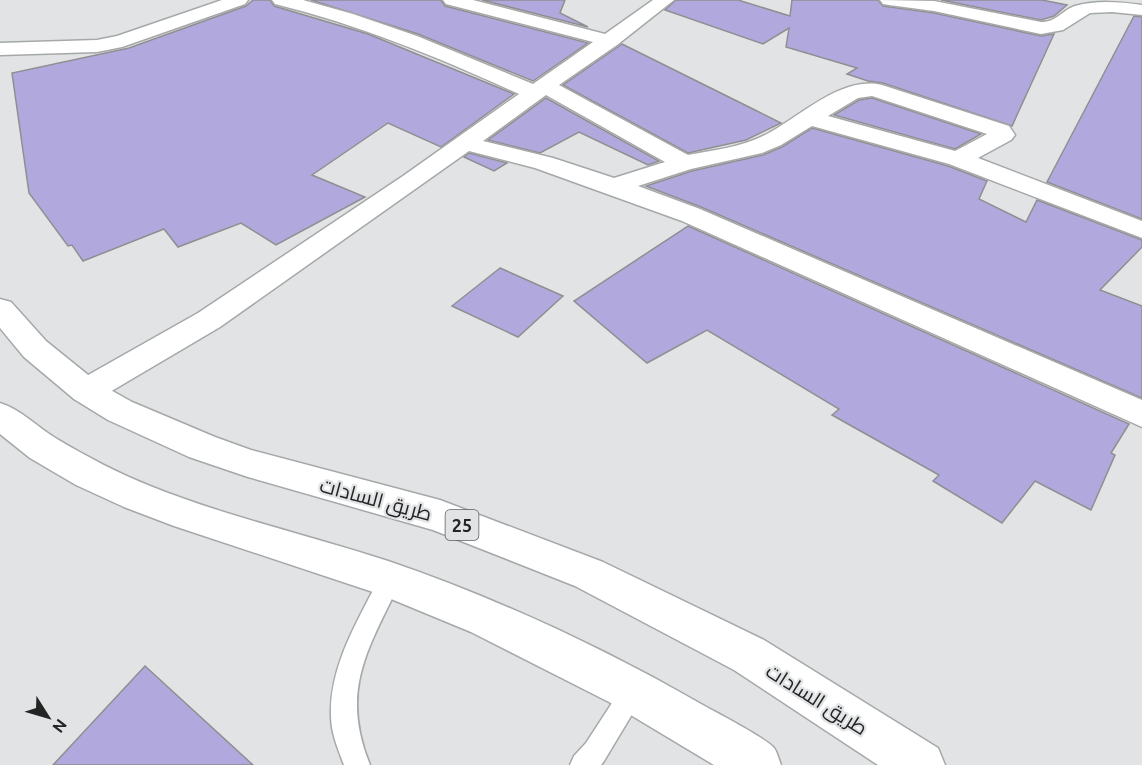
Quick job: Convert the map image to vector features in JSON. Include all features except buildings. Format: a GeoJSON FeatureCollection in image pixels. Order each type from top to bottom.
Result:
{"type":"FeatureCollection","features":[{"type":"Feature","properties":{"kind":"street"},"geometry":{"type":"LineString","coordinates":[[0,49],[98,46],[122,41],[239,0]]}},
{"type":"Feature","properties":{"kind":"street"},"geometry":{"type":"LineString","coordinates":[[281,0],[358,20],[540,89],[685,163]]}},
{"type":"Feature","properties":{"kind":"street"},"geometry":{"type":"LineString","coordinates":[[452,0],[610,41]]}},
{"type":"Feature","properties":{"kind":"street"},"geometry":{"type":"LineString","coordinates":[[86,391],[209,320],[365,214],[665,0]]}},
{"type":"Feature","properties":{"kind":"street"},"geometry":{"type":"LineString","coordinates":[[889,0],[934,6],[1041,28],[1063,25],[1082,9],[1142,10]]}},
{"type":"Feature","properties":{"kind":"street"},"geometry":{"type":"LineString","coordinates":[[614,186],[685,163],[754,148],[850,93],[860,90],[874,90],[1001,131],[1003,135],[958,159]]}},
{"type":"Feature","properties":{"kind":"street"},"geometry":{"type":"LineString","coordinates":[[809,118],[958,159],[1142,230]]}},
{"type":"Feature","properties":{"kind":"street"},"geometry":{"type":"LineString","coordinates":[[463,143],[544,163],[614,186],[753,241],[1142,414]]}},
{"type":"Feature","properties":{"kind":"street","name":"طريق السادات"},"geometry":{"type":"LineString","coordinates":[[0,309],[35,349],[86,391],[120,411],[202,447],[297,478],[440,516],[589,574],[749,655],[921,765]]}},
{"type":"Feature","properties":{"kind":"street"},"geometry":{"type":"LineString","coordinates":[[0,416],[60,458],[116,487],[182,514],[390,580],[469,611],[634,691],[757,765]]}},
{"type":"Feature","properties":{"kind":"lane"},"geometry":{"type":"LineString","coordinates":[[357,765],[350,751],[343,722],[343,692],[351,663],[390,580]]}},
{"type":"Feature","properties":{"kind":"lane"},"geometry":{"type":"LineString","coordinates":[[583,765],[595,752],[634,691]]}}]}
